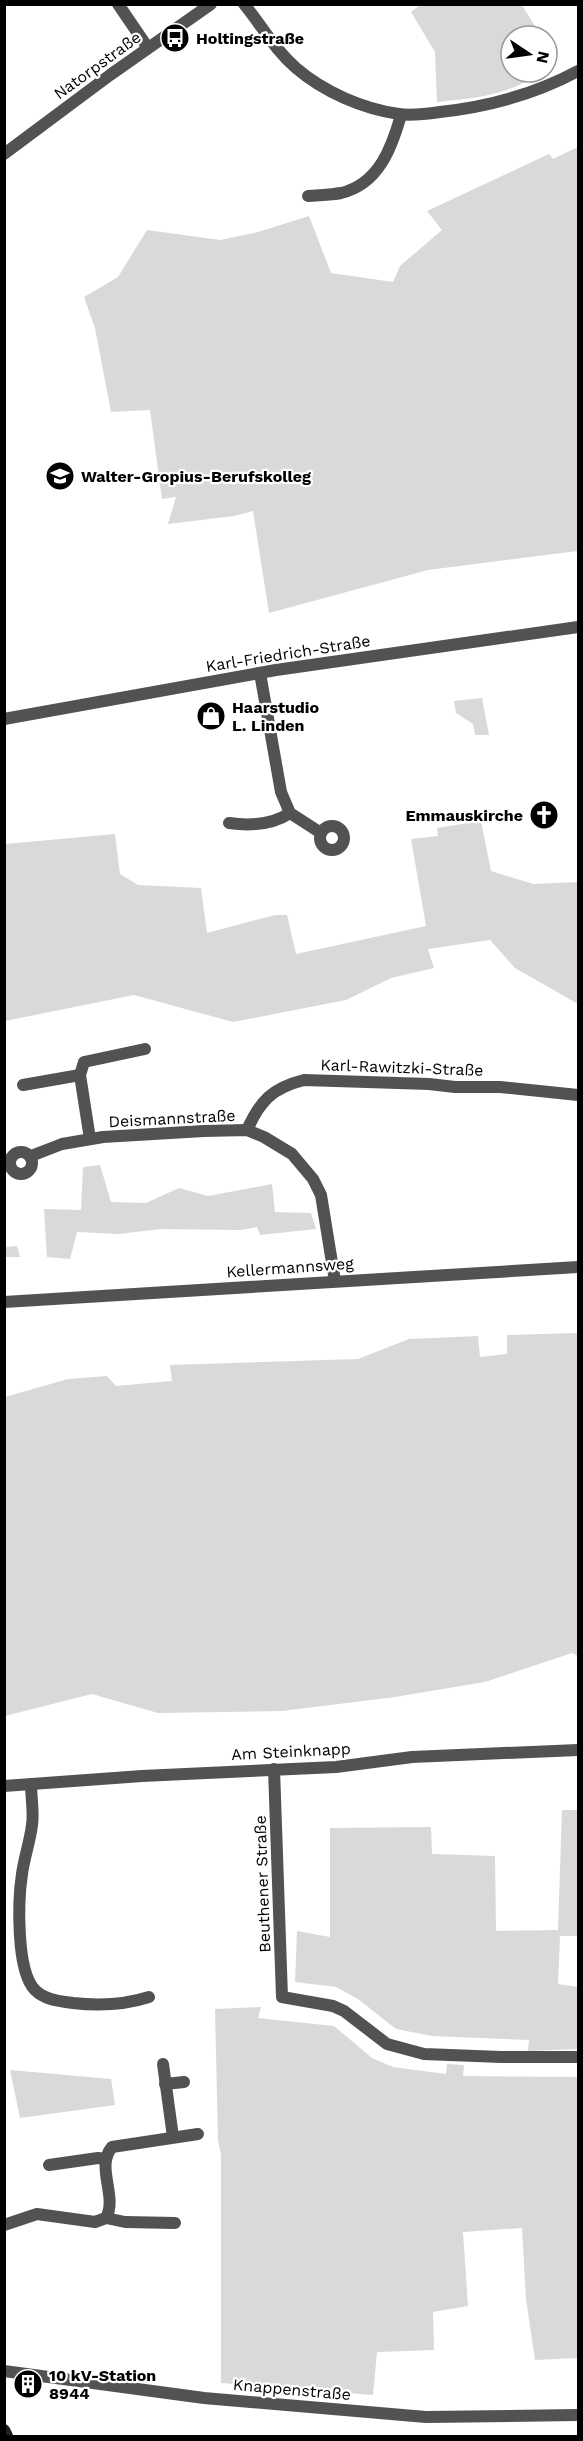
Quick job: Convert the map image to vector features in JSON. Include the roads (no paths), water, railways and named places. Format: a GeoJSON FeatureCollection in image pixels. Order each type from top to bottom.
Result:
{"type":"FeatureCollection","features":[{"type":"Feature","properties":{"kind":"main road"},"geometry":{"type":"LineString","coordinates":[[4,2430],[7,2436]]}},
{"type":"Feature","properties":{"kind":"street"},"geometry":{"type":"LineString","coordinates":[[118,4],[148,48]]}},
{"type":"Feature","properties":{"kind":"street","name":"Natorpstraße"},"geometry":{"type":"LineString","coordinates":[[4,154],[211,4]]}},
{"type":"Feature","properties":{"kind":"street"},"geometry":{"type":"LineString","coordinates":[[244,4],[287,60],[316,82],[344,98],[400,115],[470,109],[531,92],[578,71]]}},
{"type":"Feature","properties":{"kind":"street"},"geometry":{"type":"LineString","coordinates":[[308,196],[342,193],[376,171],[391,148],[400,115]]}},
{"type":"Feature","properties":{"kind":"street","name":"Karl-Friedrich-Straße"},"geometry":{"type":"LineString","coordinates":[[4,719],[260,673],[579,627]]}},
{"type":"Feature","properties":{"kind":"street"},"geometry":{"type":"LineString","coordinates":[[260,673],[281,792],[290,813],[321,833]]}},
{"type":"Feature","properties":{"kind":"street"},"geometry":{"type":"LineString","coordinates":[[230,823],[250,826],[283,818],[290,813]]}},
{"type":"Feature","properties":{"kind":"street"},"geometry":{"type":"LineString","coordinates":[[23,1085],[80,1075],[84,1062],[145,1049]]}},
{"type":"Feature","properties":{"kind":"street","name":"Deismannstraße"},"geometry":{"type":"LineString","coordinates":[[80,1075],[90,1139]]}},
{"type":"Feature","properties":{"kind":"street","name":"Karl-Rawitzki-Straße"},"geometry":{"type":"LineString","coordinates":[[247,1130],[255,1112],[270,1095],[285,1085],[304,1080],[500,1087],[579,1095]]}},
{"type":"Feature","properties":{"kind":"street","name":"Deismannstraße"},"geometry":{"type":"LineString","coordinates":[[31,1156],[31,1168],[22,1174],[12,1169],[8,1157],[20,1151],[31,1156],[62,1144],[90,1139],[193,1131],[247,1130],[264,1137],[292,1154],[313,1179],[321,1195],[335,1281]]}},
{"type":"Feature","properties":{"kind":"street","name":"Kellermannsweg"},"geometry":{"type":"LineString","coordinates":[[4,1302],[579,1267]]}},
{"type":"Feature","properties":{"kind":"street","name":"Am Steinknapp"},"geometry":{"type":"LineString","coordinates":[[4,1786],[336,1767],[412,1756],[579,1750]]}},
{"type":"Feature","properties":{"kind":"street","name":"Beuthener Straße"},"geometry":{"type":"LineString","coordinates":[[274,1769],[282,1997],[333,2006],[344,2011],[387,2044],[424,2054],[579,2057]]}},
{"type":"Feature","properties":{"kind":"street"},"geometry":{"type":"LineString","coordinates":[[31,1784],[32,1824],[22,1874],[20,1903],[23,1958],[32,1988],[51,2000],[82,2004],[114,2005],[149,1997]]}},
{"type":"Feature","properties":{"kind":"street"},"geometry":{"type":"LineString","coordinates":[[163,2064],[173,2137]]}},
{"type":"Feature","properties":{"kind":"street"},"geometry":{"type":"LineString","coordinates":[[165,2085],[184,2082]]}},
{"type":"Feature","properties":{"kind":"street"},"geometry":{"type":"LineString","coordinates":[[106,2218],[110,2204],[106,2159],[112,2147],[198,2134]]}},
{"type":"Feature","properties":{"kind":"street"},"geometry":{"type":"LineString","coordinates":[[49,2165],[98,2158],[106,2159]]}},
{"type":"Feature","properties":{"kind":"street"},"geometry":{"type":"LineString","coordinates":[[4,2225],[37,2214],[95,2222],[106,2218],[125,2222],[175,2223]]}},
{"type":"Feature","properties":{"kind":"street","name":"Knappenstraße"},"geometry":{"type":"LineString","coordinates":[[4,2371],[204,2398],[426,2417],[579,2415]]}},
{"type":"Feature","properties":{"kind":"place","name":"Holtingstraße"},"geometry":{"type":"Point","coordinates":[175,38]}},
{"type":"Feature","properties":{"kind":"place","name":"Walter-Gropius-Berufskolleg"},"geometry":{"type":"Point","coordinates":[60,476]}},
{"type":"Feature","properties":{"kind":"place","name":"Haarstudio L. Linden"},"geometry":{"type":"Point","coordinates":[211,716]}},
{"type":"Feature","properties":{"kind":"place","name":"Emmauskirche"},"geometry":{"type":"Point","coordinates":[544,815]}},
{"type":"Feature","properties":{"kind":"place","name":"10 kV-Station 8944"},"geometry":{"type":"Point","coordinates":[28,2384]}}]}
